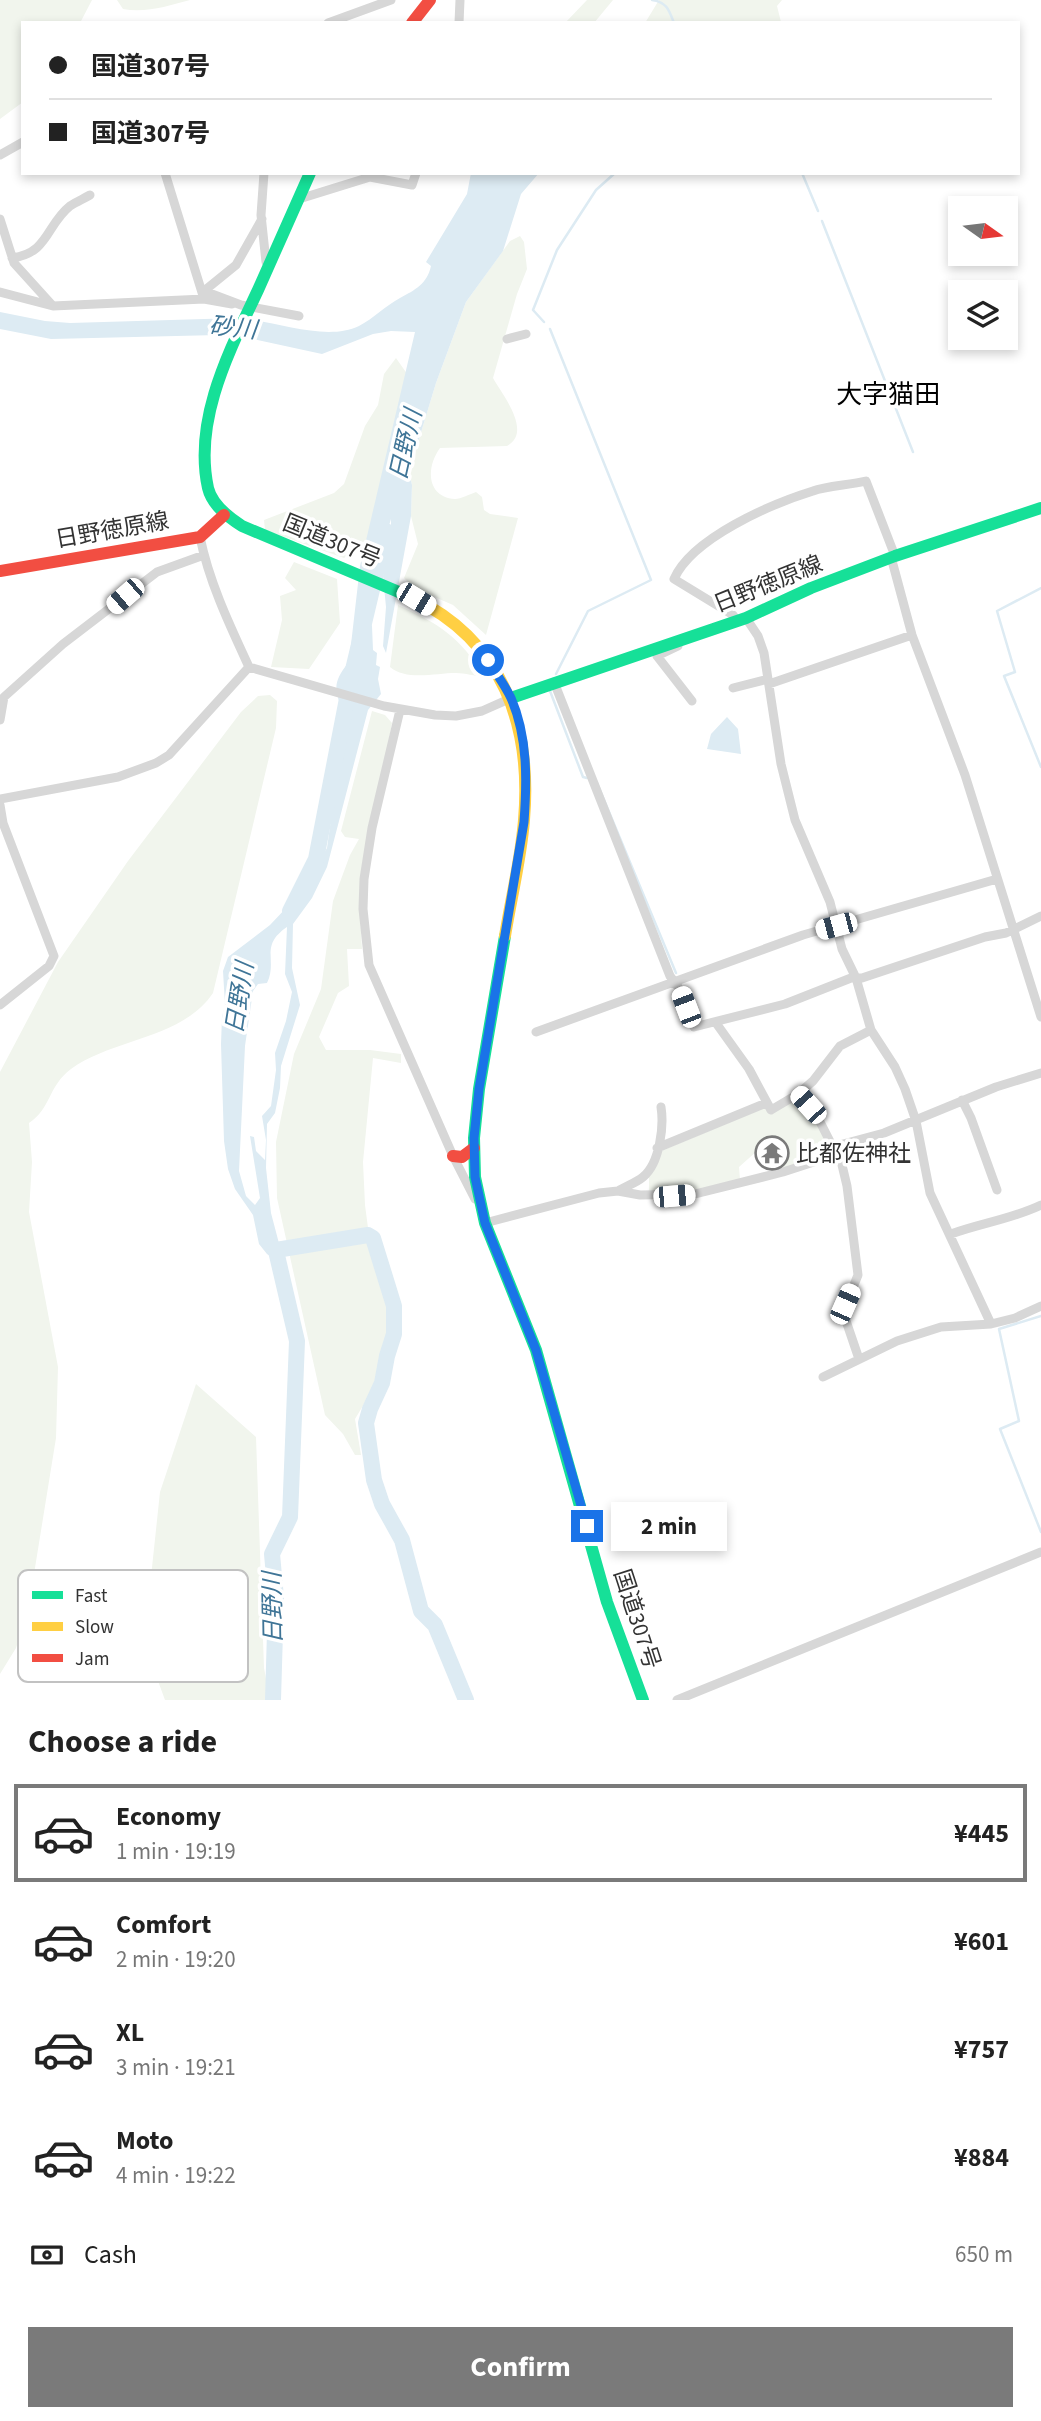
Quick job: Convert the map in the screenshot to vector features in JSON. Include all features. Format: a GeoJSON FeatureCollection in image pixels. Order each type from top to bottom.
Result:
{"type":"FeatureCollection","features":[{"type":"Feature","properties":{"kind":"main road"},"geometry":{"type":"LineString","coordinates":[[413,21],[429,0]]}},
{"type":"Feature","properties":{"kind":"main road"},"geometry":{"type":"LineString","coordinates":[[224,515],[208,490],[205,455],[207,423],[220,376],[246,309],[309,175]]}},
{"type":"Feature","properties":{"kind":"main road","name":"日野徳原線"},"geometry":{"type":"LineString","coordinates":[[511,698],[742,619],[893,556],[1041,508]]}},
{"type":"Feature","properties":{"kind":"main road","name":"日野徳原線"},"geometry":{"type":"LineString","coordinates":[[0,571],[200,537],[224,515]]}},
{"type":"Feature","properties":{"kind":"main road","name":"国道307号"},"geometry":{"type":"LineString","coordinates":[[224,515],[271,540],[416,599],[463,630],[488,660],[511,698],[523,738],[527,784],[524,822],[479,1089],[474,1148],[480,1208],[536,1350],[607,1602],[643,1700]]}},
{"type":"Feature","properties":{"kind":"main road"},"geometry":{"type":"LineString","coordinates":[[453,1156],[463,1157],[474,1148]]}},
{"type":"Feature","properties":{"kind":"street"},"geometry":{"type":"LineString","coordinates":[[333,21],[391,0]]}},
{"type":"Feature","properties":{"kind":"street"},"geometry":{"type":"LineString","coordinates":[[459,21],[460,0]]}},
{"type":"Feature","properties":{"kind":"street"},"geometry":{"type":"LineString","coordinates":[[0,155],[21,143]]}},
{"type":"Feature","properties":{"kind":"street"},"geometry":{"type":"LineString","coordinates":[[166,175],[204,295]]}},
{"type":"Feature","properties":{"kind":"street"},"geometry":{"type":"LineString","coordinates":[[264,175],[262,219],[267,268]]}},
{"type":"Feature","properties":{"kind":"street"},"geometry":{"type":"LineString","coordinates":[[298,199],[370,177],[412,185],[415,175]]}},
{"type":"Feature","properties":{"kind":"street"},"geometry":{"type":"LineString","coordinates":[[12,258],[26,256],[37,248],[49,236],[68,207],[90,195]]}},
{"type":"Feature","properties":{"kind":"street"},"geometry":{"type":"LineString","coordinates":[[0,219],[12,258],[22,274],[53,306]]}},
{"type":"Feature","properties":{"kind":"street"},"geometry":{"type":"LineString","coordinates":[[204,295],[236,265],[262,219]]}},
{"type":"Feature","properties":{"kind":"street"},"geometry":{"type":"LineString","coordinates":[[0,292],[53,306],[204,295],[246,309],[299,316]]}},
{"type":"Feature","properties":{"kind":"street"},"geometry":{"type":"LineString","coordinates":[[507,339],[526,334]]}},
{"type":"Feature","properties":{"kind":"street"},"geometry":{"type":"LineString","coordinates":[[991,1324],[930,1193],[916,1121],[895,1066],[871,1030],[830,902],[795,820],[781,764],[758,636],[742,619],[674,579],[695,553],[741,519],[816,489],[866,481],[893,556],[912,635],[965,775],[1041,1017]]}},
{"type":"Feature","properties":{"kind":"street"},"geometry":{"type":"LineString","coordinates":[[200,537],[204,555],[249,667],[400,710],[457,716],[481,711],[511,698]]}},
{"type":"Feature","properties":{"kind":"street"},"geometry":{"type":"LineString","coordinates":[[0,720],[4,697],[63,644],[157,572],[204,555]]}},
{"type":"Feature","properties":{"kind":"street"},"geometry":{"type":"LineString","coordinates":[[733,688],[768,681],[912,635]]}},
{"type":"Feature","properties":{"kind":"street"},"geometry":{"type":"LineString","coordinates":[[678,641],[679,646],[657,656],[692,701]]}},
{"type":"Feature","properties":{"kind":"street"},"geometry":{"type":"LineString","coordinates":[[0,799],[118,777],[156,763],[169,755],[249,667]]}},
{"type":"Feature","properties":{"kind":"street"},"geometry":{"type":"LineString","coordinates":[[554,682],[694,1027],[785,1004],[850,978],[1006,933],[1041,916]]}},
{"type":"Feature","properties":{"kind":"street"},"geometry":{"type":"LineString","coordinates":[[400,710],[364,879],[365,934],[369,965],[453,1156],[480,1208]]}},
{"type":"Feature","properties":{"kind":"street"},"geometry":{"type":"LineString","coordinates":[[0,806],[3,823],[54,956],[49,966],[0,1005]]}},
{"type":"Feature","properties":{"kind":"street"},"geometry":{"type":"LineString","coordinates":[[536,1032],[778,943],[997,879]]}},
{"type":"Feature","properties":{"kind":"street"},"geometry":{"type":"LineString","coordinates":[[716,1023],[749,1069],[771,1110],[798,1094],[813,1081],[840,1045],[871,1030]]}},
{"type":"Feature","properties":{"kind":"street"},"geometry":{"type":"LineString","coordinates":[[618,1191],[640,1195],[695,1194],[796,1168],[826,1158],[843,1144],[916,1121],[962,1100],[1041,1073]]}},
{"type":"Feature","properties":{"kind":"street"},"geometry":{"type":"LineString","coordinates":[[798,1094],[817,1116],[835,1150],[847,1186],[858,1275],[844,1312],[859,1359]]}},
{"type":"Feature","properties":{"kind":"street"},"geometry":{"type":"LineString","coordinates":[[962,1100],[997,1189]]}},
{"type":"Feature","properties":{"kind":"street"},"geometry":{"type":"LineString","coordinates":[[657,1148],[766,1103]]}},
{"type":"Feature","properties":{"kind":"street"},"geometry":{"type":"LineString","coordinates":[[485,1223],[618,1191],[645,1176],[657,1148],[663,1118],[661,1107]]}},
{"type":"Feature","properties":{"kind":"street"},"geometry":{"type":"LineString","coordinates":[[951,1234],[974,1225],[1017,1217],[1041,1205]]}},
{"type":"Feature","properties":{"kind":"street"},"geometry":{"type":"LineString","coordinates":[[823,1377],[897,1341],[941,1327],[991,1324],[1015,1318],[1041,1306]]}},
{"type":"Feature","properties":{"kind":"street"},"geometry":{"type":"LineString","coordinates":[[677,1700],[1041,1552]]}},
{"type":"Feature","properties":{"kind":"shaded area"},"geometry":{"type":"Polygon","coordinates":[[[0,0],[92,0],[81,21],[21,21],[21,103],[0,119],[0,0]]]}},
{"type":"Feature","properties":{"kind":"shaded area"},"geometry":{"type":"Polygon","coordinates":[[[117,0],[190,0],[140,10],[123,9],[117,0]]]}},
{"type":"Feature","properties":{"kind":"shaded area"},"geometry":{"type":"Polygon","coordinates":[[[587,0],[613,0],[596,21],[567,21],[587,0]]]}},
{"type":"Feature","properties":{"kind":"shaded area"},"geometry":{"type":"Polygon","coordinates":[[[659,0],[782,0],[777,6],[781,21],[646,21],[659,0]]]}},
{"type":"Feature","properties":{"kind":"shaded area"},"geometry":{"type":"Polygon","coordinates":[[[520,236],[524,242],[527,269],[517,294],[493,378],[513,413],[517,432],[514,440],[507,446],[440,448],[431,472],[434,487],[445,497],[457,499],[476,492],[482,497],[484,510],[490,514],[518,518],[486,635],[453,605],[414,588],[404,578],[418,544],[411,516],[412,485],[409,472],[436,383],[466,302],[510,241],[520,236]]]}},
{"type":"Feature","properties":{"kind":"shaded area"},"geometry":{"type":"Polygon","coordinates":[[[396,358],[410,378],[378,534],[344,558],[265,530],[264,520],[334,493],[344,484],[365,426],[378,405],[384,374],[396,358]]]}},
{"type":"Feature","properties":{"kind":"shaded area"},"geometry":{"type":"Polygon","coordinates":[[[294,562],[337,579],[340,623],[309,669],[271,667],[282,620],[280,596],[296,590],[285,578],[294,562]]]}},
{"type":"Feature","properties":{"kind":"shaded area"},"geometry":{"type":"Polygon","coordinates":[[[398,605],[448,633],[467,652],[484,677],[456,673],[413,675],[390,667],[398,605]]]}},
{"type":"Feature","properties":{"kind":"shaded area"},"geometry":{"type":"Polygon","coordinates":[[[270,695],[277,701],[276,728],[213,993],[200,1008],[184,1020],[88,1059],[71,1069],[58,1083],[42,1111],[29,1123],[32,1162],[29,1212],[58,1367],[56,1438],[35,1570],[18,1570],[18,1642],[0,1674],[0,1072],[58,962],[128,861],[241,712],[258,696],[270,695]]]}},
{"type":"Feature","properties":{"kind":"shaded area"},"geometry":{"type":"Polygon","coordinates":[[[372,711],[385,715],[392,723],[359,897],[362,949],[347,949],[349,986],[338,993],[319,1037],[326,1050],[370,1050],[401,1054],[401,1063],[373,1058],[363,1162],[365,1205],[372,1258],[389,1309],[390,1344],[380,1359],[376,1384],[355,1419],[361,1455],[355,1455],[343,1434],[325,1415],[277,1198],[276,1142],[294,1054],[321,989],[333,901],[350,855],[359,839],[345,837],[341,831],[372,711]]]}},
{"type":"Feature","properties":{"kind":"shaded area"},"geometry":{"type":"Polygon","coordinates":[[[797,1098],[815,1117],[832,1150],[822,1158],[775,1173],[773,1163],[785,1154],[775,1139],[767,1142],[739,1167],[740,1180],[694,1191],[649,1194],[649,1176],[661,1151],[764,1108],[772,1113],[797,1098]]]}},
{"type":"Feature","properties":{"kind":"shaded area"},"geometry":{"type":"Polygon","coordinates":[[[196,1384],[256,1437],[264,1668],[270,1700],[165,1700],[158,1682],[248,1682],[248,1570],[152,1570],[160,1492],[196,1384]]]}},
{"type":"Feature","properties":{"kind":"water","name":"砂川"},"geometry":{"type":"Polygon","coordinates":[[[471,175],[537,175],[521,194],[503,251],[466,302],[436,383],[409,472],[412,485],[411,516],[386,653],[383,646],[386,607],[383,576],[391,519],[374,574],[367,617],[372,626],[373,650],[377,653],[376,665],[380,667],[378,679],[381,694],[368,710],[327,867],[312,898],[293,924],[292,968],[300,1005],[281,1066],[275,1113],[267,1124],[266,1168],[271,1213],[286,1270],[282,1272],[277,1261],[259,1244],[253,1215],[235,1189],[228,1169],[224,1141],[221,1044],[225,1005],[223,971],[228,957],[270,925],[304,889],[327,848],[345,720],[336,690],[337,684],[349,662],[360,566],[415,332],[391,331],[373,334],[322,354],[253,339],[218,335],[51,339],[0,329],[0,312],[70,323],[238,318],[331,332],[359,326],[415,289],[429,272],[431,266],[426,262],[467,194],[471,175]],[[287,927],[271,947],[271,967],[267,983],[258,984],[253,991],[245,1046],[239,1171],[246,1196],[255,1205],[260,1198],[250,1136],[254,1137],[256,1151],[265,1160],[266,1140],[262,1116],[271,1106],[276,1070],[275,1053],[292,992],[285,974],[287,927]]]}},
{"type":"Feature","properties":{"kind":"water"},"geometry":{"type":"Polygon","coordinates":[[[727,717],[738,729],[741,754],[707,749],[711,734],[727,717]]]}},
{"type":"Feature","properties":{"kind":"waterway"},"geometry":{"type":"LineString","coordinates":[[652,0],[664,5],[673,21]]}},
{"type":"Feature","properties":{"kind":"waterway"},"geometry":{"type":"LineString","coordinates":[[544,322],[533,310],[557,250],[596,190],[613,175]]}},
{"type":"Feature","properties":{"kind":"waterway"},"geometry":{"type":"LineString","coordinates":[[803,175],[818,211]]}},
{"type":"Feature","properties":{"kind":"waterway"},"geometry":{"type":"LineString","coordinates":[[822,221],[913,452]]}},
{"type":"Feature","properties":{"kind":"waterway"},"geometry":{"type":"LineString","coordinates":[[550,329],[651,580],[588,611],[556,674]]}},
{"type":"Feature","properties":{"kind":"waterway","name":"日野川"},"geometry":{"type":"LineString","coordinates":[[290,911],[316,859],[351,678],[386,531]]}},
{"type":"Feature","properties":{"kind":"waterway"},"geometry":{"type":"LineString","coordinates":[[1041,588],[997,611],[1015,672],[1004,676],[1041,767]]}},
{"type":"Feature","properties":{"kind":"waterway"},"geometry":{"type":"LineString","coordinates":[[550,691],[583,777],[587,778]]}},
{"type":"Feature","properties":{"kind":"waterway"},"geometry":{"type":"LineString","coordinates":[[597,783],[676,973]]}},
{"type":"Feature","properties":{"kind":"waterway"},"geometry":{"type":"LineString","coordinates":[[276,1250],[368,1235],[373,1238],[394,1306],[394,1334],[382,1383],[366,1423],[374,1480],[382,1504],[402,1540],[421,1611],[435,1625],[466,1700]]}},
{"type":"Feature","properties":{"kind":"waterway","name":"日野川"},"geometry":{"type":"LineString","coordinates":[[273,1700],[276,1598],[272,1554],[290,1517],[297,1341],[276,1251]]}},
{"type":"Feature","properties":{"kind":"waterway"},"geometry":{"type":"LineString","coordinates":[[1041,1316],[999,1329],[1019,1421],[1000,1429],[1041,1532]]}},
{"type":"Feature","properties":{"kind":"traffic: fast"},"geometry":{"type":"LineString","coordinates":[[309,175],[236,337],[217,386],[206,436],[208,488],[217,505],[242,526],[413,598]]}},
{"type":"Feature","properties":{"kind":"traffic: fast"},"geometry":{"type":"LineString","coordinates":[[511,698],[746,618],[811,588],[895,556],[1041,508]]}},
{"type":"Feature","properties":{"kind":"traffic: fast"},"geometry":{"type":"LineString","coordinates":[[505,936],[479,1089],[474,1138],[475,1177],[485,1223],[536,1350],[607,1602],[643,1700]]}},
{"type":"Feature","properties":{"kind":"traffic: slow"},"geometry":{"type":"LineString","coordinates":[[413,598],[444,616],[469,638],[490,662],[505,690],[516,720],[523,752],[524,820],[505,936]]}},
{"type":"Feature","properties":{"kind":"traffic: jam"},"geometry":{"type":"LineString","coordinates":[[414,21],[430,0]]}},
{"type":"Feature","properties":{"kind":"traffic: jam"},"geometry":{"type":"LineString","coordinates":[[0,571],[200,537],[224,515]]}},
{"type":"Feature","properties":{"kind":"traffic: jam"},"geometry":{"type":"LineString","coordinates":[[453,1156],[462,1157],[474,1148]]}},
{"type":"Feature","properties":{"kind":"place","name":"比都佐神社"},"geometry":{"type":"Point","coordinates":[772,1153]}},
{"type":"Feature","properties":{"kind":"district","name":"大字猫田"},"geometry":{"type":"Point","coordinates":[888,394]}},
{"type":"Feature","properties":{"kind":"route"},"geometry":{"type":"LineString","coordinates":[[488,660],[511,698],[523,738],[527,784],[524,822],[479,1089],[474,1138],[475,1177],[485,1223],[536,1350],[587,1526]]}}]}
